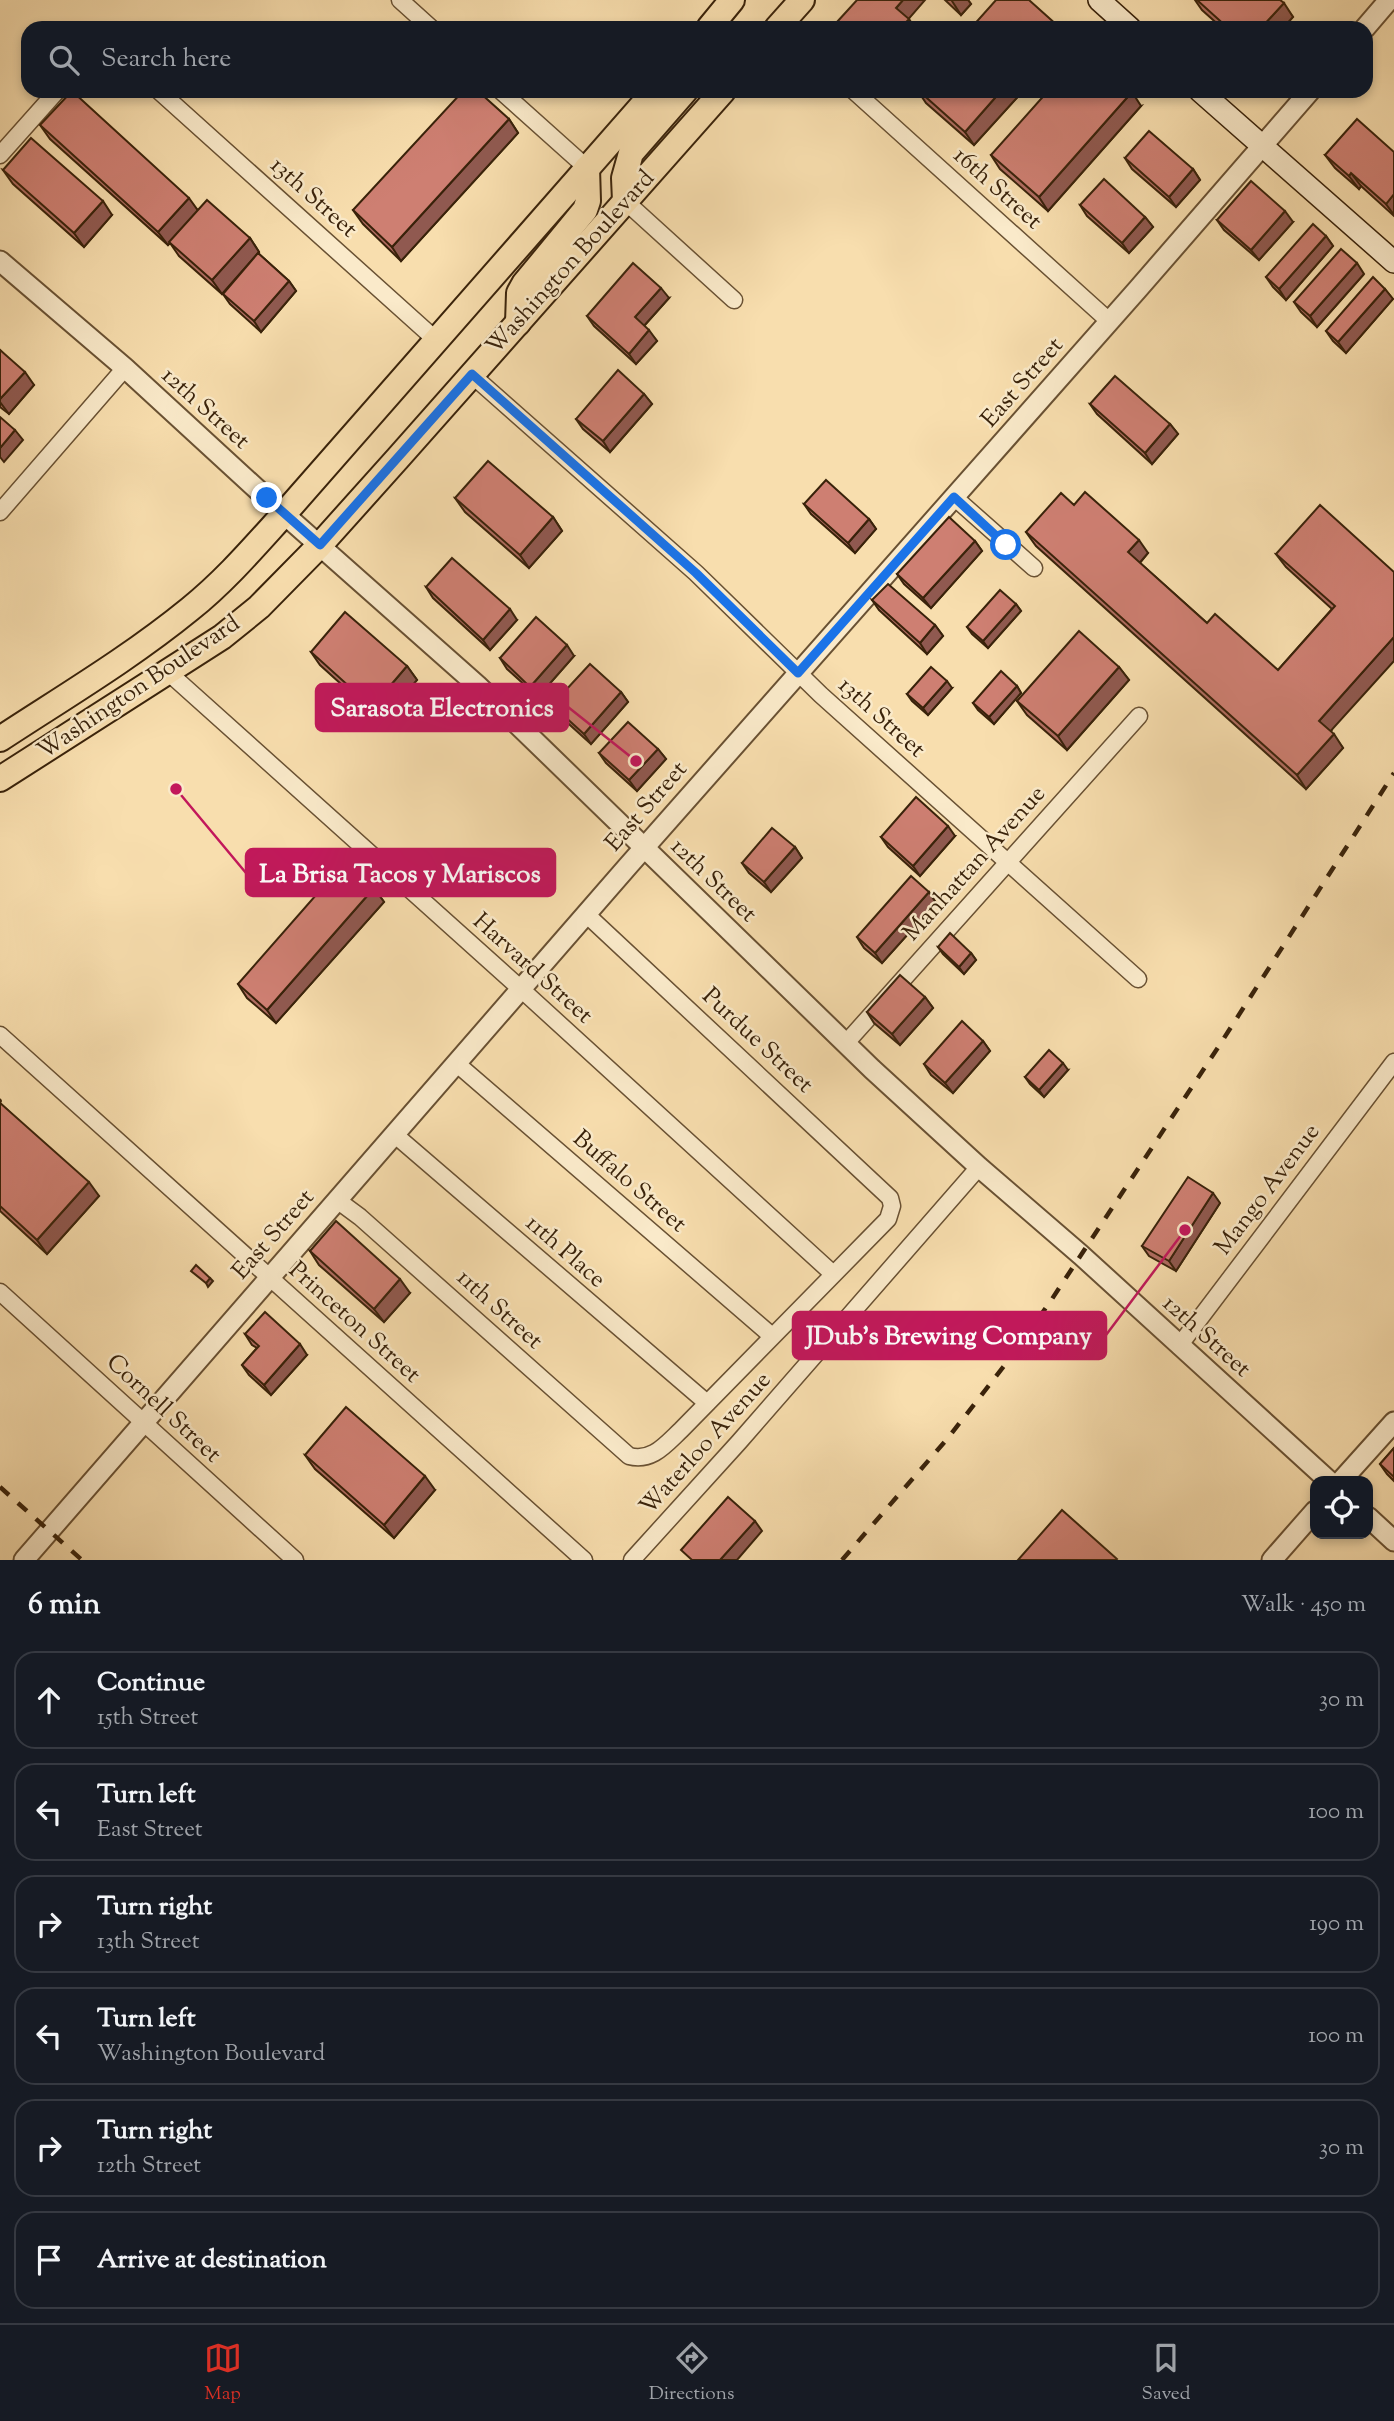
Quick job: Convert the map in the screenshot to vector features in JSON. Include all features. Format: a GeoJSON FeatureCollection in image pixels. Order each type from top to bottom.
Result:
{"type":"FeatureCollection","features":[{"type":"Feature","properties":{"kind":"main road"},"geometry":{"type":"LineString","coordinates":[[715,21],[732,0]]}},
{"type":"Feature","properties":{"kind":"main road"},"geometry":{"type":"LineString","coordinates":[[786,21],[802,0]]}},
{"type":"Feature","properties":{"kind":"main road"},"geometry":{"type":"LineString","coordinates":[[1099,0],[1122,21]]}},
{"type":"Feature","properties":{"kind":"main road","name":"Washington Boulevard"},"geometry":{"type":"LineString","coordinates":[[0,739],[139,649],[193,607],[247,554],[649,98]]}},
{"type":"Feature","properties":{"kind":"main road"},"geometry":{"type":"LineString","coordinates":[[625,201],[624,178],[631,153],[679,98]]}},
{"type":"Feature","properties":{"kind":"main road","name":"Washington Boulevard"},"geometry":{"type":"LineString","coordinates":[[0,779],[169,673],[250,615],[320,545],[717,98]]}},
{"type":"Feature","properties":{"kind":"main road"},"geometry":{"type":"LineString","coordinates":[[1208,98],[1394,262]]}},
{"type":"Feature","properties":{"kind":"main road"},"geometry":{"type":"LineString","coordinates":[[518,323],[518,302],[524,284],[585,210],[588,201],[587,168]]}},
{"type":"Feature","properties":{"kind":"street"},"geometry":{"type":"LineString","coordinates":[[400,0],[423,21]]}},
{"type":"Feature","properties":{"kind":"street"},"geometry":{"type":"LineString","coordinates":[[1371,21],[1389,0]]}},
{"type":"Feature","properties":{"kind":"street"},"geometry":{"type":"LineString","coordinates":[[0,155],[51,98]]}},
{"type":"Feature","properties":{"kind":"street","name":"13th Street"},"geometry":{"type":"LineString","coordinates":[[167,98],[436,340]]}},
{"type":"Feature","properties":{"kind":"street"},"geometry":{"type":"LineString","coordinates":[[509,98],[587,168]]}},
{"type":"Feature","properties":{"kind":"street","name":"16th Street"},"geometry":{"type":"LineString","coordinates":[[862,98],[1109,321]]}},
{"type":"Feature","properties":{"kind":"street","name":"East Street"},"geometry":{"type":"LineString","coordinates":[[24,1560],[644,847],[1305,98]]}},
{"type":"Feature","properties":{"kind":"street"},"geometry":{"type":"LineString","coordinates":[[625,201],[734,300]]}},
{"type":"Feature","properties":{"kind":"street","name":"12th Street"},"geometry":{"type":"LineString","coordinates":[[0,261],[125,368],[477,685],[872,1069],[1323,1476]]}},
{"type":"Feature","properties":{"kind":"street"},"geometry":{"type":"LineString","coordinates":[[0,512],[125,368]]}},
{"type":"Feature","properties":{"kind":"street","name":"13th Street"},"geometry":{"type":"LineString","coordinates":[[472,374],[696,573],[798,673],[1139,979]]}},
{"type":"Feature","properties":{"kind":"street"},"geometry":{"type":"LineString","coordinates":[[954,497],[1034,568]]}},
{"type":"Feature","properties":{"kind":"street","name":"Harvard Street"},"geometry":{"type":"LineString","coordinates":[[169,673],[832,1273]]}},
{"type":"Feature","properties":{"kind":"street","name":"Manhattan Avenue"},"geometry":{"type":"LineString","coordinates":[[846,1043],[1139,716]]}},
{"type":"Feature","properties":{"kind":"street","name":"Purdue Street"},"geometry":{"type":"LineString","coordinates":[[586,914],[890,1198],[892,1206],[888,1219],[832,1273]]}},
{"type":"Feature","properties":{"kind":"street","name":"Princeton Street"},"geometry":{"type":"LineString","coordinates":[[0,1035],[584,1560]]}},
{"type":"Feature","properties":{"kind":"street","name":"Buffalo Street"},"geometry":{"type":"LineString","coordinates":[[456,1062],[772,1336]]}},
{"type":"Feature","properties":{"kind":"street","name":"Mango Avenue"},"geometry":{"type":"LineString","coordinates":[[1179,1346],[1394,1062]]}},
{"type":"Feature","properties":{"kind":"street","name":"11th Place"},"geometry":{"type":"LineString","coordinates":[[394,1134],[708,1403]]}},
{"type":"Feature","properties":{"kind":"street","name":"Waterloo Avenue"},"geometry":{"type":"LineString","coordinates":[[632,1560],[739,1442],[979,1167]]}},
{"type":"Feature","properties":{"kind":"street","name":"11th Street"},"geometry":{"type":"LineString","coordinates":[[337,1200],[360,1217],[629,1456],[639,1458],[654,1454],[708,1403]]}},
{"type":"Feature","properties":{"kind":"street"},"geometry":{"type":"LineString","coordinates":[[708,1403],[832,1273]]}},
{"type":"Feature","properties":{"kind":"street","name":"Cornell Street"},"geometry":{"type":"LineString","coordinates":[[0,1292],[295,1560]]}},
{"type":"Feature","properties":{"kind":"street"},"geometry":{"type":"LineString","coordinates":[[1345,1476],[1394,1422]]}},
{"type":"Feature","properties":{"kind":"street"},"geometry":{"type":"LineString","coordinates":[[1272,1560],[1310,1517]]}},
{"type":"Feature","properties":{"kind":"street"},"geometry":{"type":"LineString","coordinates":[[1373,1522],[1394,1541]]}},
{"type":"Feature","properties":{"kind":"building"},"geometry":{"type":"Polygon","coordinates":[[[857,0],[903,0],[896,8],[909,19],[907,21],[838,21],[857,0]]]}},
{"type":"Feature","properties":{"kind":"building"},"geometry":{"type":"Polygon","coordinates":[[[996,0],[1029,0],[1052,21],[977,21],[996,0]]]}},
{"type":"Feature","properties":{"kind":"building"},"geometry":{"type":"Polygon","coordinates":[[[1197,0],[1280,0],[1284,3],[1267,21],[1220,21],[1197,0]]]}},
{"type":"Feature","properties":{"kind":"building"},"geometry":{"type":"Polygon","coordinates":[[[65,98],[80,98],[189,198],[158,232],[40,125],[65,98]]]}},
{"type":"Feature","properties":{"kind":"building"},"geometry":{"type":"Polygon","coordinates":[[[457,98],[486,98],[509,119],[392,247],[353,210],[457,98]]]}},
{"type":"Feature","properties":{"kind":"building"},"geometry":{"type":"Polygon","coordinates":[[[927,98],[995,98],[965,132],[927,98]]]}},
{"type":"Feature","properties":{"kind":"building"},"geometry":{"type":"Polygon","coordinates":[[[1042,98],[1127,98],[1039,197],[991,155],[1042,98]]]}},
{"type":"Feature","properties":{"kind":"building"},"geometry":{"type":"Polygon","coordinates":[[[1357,119],[1394,152],[1394,194],[1386,204],[1351,173],[1349,176],[1325,155],[1357,119]]]}},
{"type":"Feature","properties":{"kind":"building"},"geometry":{"type":"Polygon","coordinates":[[[1149,131],[1193,169],[1169,197],[1125,158],[1149,131]]]}},
{"type":"Feature","properties":{"kind":"building"},"geometry":{"type":"Polygon","coordinates":[[[31,138],[103,201],[74,233],[3,170],[31,138]]]}},
{"type":"Feature","properties":{"kind":"building"},"geometry":{"type":"Polygon","coordinates":[[[1104,179],[1145,217],[1122,243],[1080,205],[1104,179]]]}},
{"type":"Feature","properties":{"kind":"building"},"geometry":{"type":"Polygon","coordinates":[[[1251,181],[1285,211],[1251,250],[1217,220],[1251,181]]]}},
{"type":"Feature","properties":{"kind":"building"},"geometry":{"type":"Polygon","coordinates":[[[207,200],[250,238],[212,280],[169,242],[207,200]]]}},
{"type":"Feature","properties":{"kind":"building"},"geometry":{"type":"Polygon","coordinates":[[[1313,224],[1326,236],[1279,289],[1266,277],[1313,224]]]}},
{"type":"Feature","properties":{"kind":"building"},"geometry":{"type":"Polygon","coordinates":[[[1341,249],[1357,263],[1310,316],[1294,302],[1341,249]]]}},
{"type":"Feature","properties":{"kind":"building"},"geometry":{"type":"Polygon","coordinates":[[[258,253],[289,281],[254,321],[223,294],[258,253]]]}},
{"type":"Feature","properties":{"kind":"building"},"geometry":{"type":"Polygon","coordinates":[[[633,263],[661,288],[635,317],[649,330],[629,354],[587,316],[633,263]]]}},
{"type":"Feature","properties":{"kind":"building"},"geometry":{"type":"Polygon","coordinates":[[[1373,277],[1385,289],[1338,342],[1326,331],[1373,277]]]}},
{"type":"Feature","properties":{"kind":"building"},"geometry":{"type":"Polygon","coordinates":[[[0,350],[25,372],[0,399],[0,350]]]}},
{"type":"Feature","properties":{"kind":"building"},"geometry":{"type":"Polygon","coordinates":[[[618,370],[644,394],[603,441],[576,419],[618,370]]]}},
{"type":"Feature","properties":{"kind":"building"},"geometry":{"type":"Polygon","coordinates":[[[1115,376],[1170,424],[1145,453],[1090,404],[1115,376]]]}},
{"type":"Feature","properties":{"kind":"building"},"geometry":{"type":"Polygon","coordinates":[[[0,417],[15,430],[0,448],[0,417]]]}},
{"type":"Feature","properties":{"kind":"building"},"geometry":{"type":"Polygon","coordinates":[[[488,461],[553,517],[520,555],[455,498],[488,461]]]}},
{"type":"Feature","properties":{"kind":"building"},"geometry":{"type":"Polygon","coordinates":[[[826,480],[869,519],[848,543],[804,504],[826,480]]]}},
{"type":"Feature","properties":{"kind":"building"},"geometry":{"type":"Polygon","coordinates":[[[1085,492],[1139,540],[1128,552],[1207,623],[1215,614],[1278,670],[1335,606],[1276,554],[1320,505],[1394,572],[1394,637],[1319,721],[1334,734],[1297,775],[1026,532],[1061,493],[1074,505],[1085,492]]]}},
{"type":"Feature","properties":{"kind":"building"},"geometry":{"type":"Polygon","coordinates":[[[949,517],[975,541],[923,598],[897,574],[949,517]]]}},
{"type":"Feature","properties":{"kind":"building"},"geometry":{"type":"Polygon","coordinates":[[[452,558],[510,609],[483,640],[426,587],[452,558]]]}},
{"type":"Feature","properties":{"kind":"building"},"geometry":{"type":"Polygon","coordinates":[[[888,584],[935,625],[920,643],[872,600],[888,584]]]}},
{"type":"Feature","properties":{"kind":"building"},"geometry":{"type":"Polygon","coordinates":[[[1000,590],[1016,604],[983,641],[967,627],[1000,590]]]}},
{"type":"Feature","properties":{"kind":"building"},"geometry":{"type":"Polygon","coordinates":[[[345,612],[407,666],[372,707],[311,652],[345,612]]]}},
{"type":"Feature","properties":{"kind":"building"},"geometry":{"type":"Polygon","coordinates":[[[536,617],[567,645],[530,687],[500,658],[536,617]]]}},
{"type":"Feature","properties":{"kind":"building"},"geometry":{"type":"Polygon","coordinates":[[[1079,631],[1119,667],[1058,736],[1017,701],[1079,631]]]}},
{"type":"Feature","properties":{"kind":"building"},"geometry":{"type":"Polygon","coordinates":[[[590,664],[621,692],[584,734],[552,705],[590,664]]]}},
{"type":"Feature","properties":{"kind":"building"},"geometry":{"type":"Polygon","coordinates":[[[931,667],[947,681],[923,708],[907,694],[931,667]]]}},
{"type":"Feature","properties":{"kind":"building"},"geometry":{"type":"Polygon","coordinates":[[[1001,671],[1017,686],[989,717],[973,703],[1001,671]]]}},
{"type":"Feature","properties":{"kind":"building"},"geometry":{"type":"Polygon","coordinates":[[[628,722],[658,749],[629,780],[599,753],[628,722]]]}},
{"type":"Feature","properties":{"kind":"building"},"geometry":{"type":"Polygon","coordinates":[[[916,797],[948,826],[913,866],[881,837],[916,797]]]}},
{"type":"Feature","properties":{"kind":"building"},"geometry":{"type":"Polygon","coordinates":[[[772,828],[795,847],[764,882],[742,863],[772,828]]]}},
{"type":"Feature","properties":{"kind":"building"},"geometry":{"type":"Polygon","coordinates":[[[345,862],[374,888],[267,1010],[238,984],[345,862]]]}},
{"type":"Feature","properties":{"kind":"building"},"geometry":{"type":"Polygon","coordinates":[[[911,876],[929,892],[875,953],[857,937],[911,876]]]}},
{"type":"Feature","properties":{"kind":"building"},"geometry":{"type":"Polygon","coordinates":[[[950,933],[971,953],[959,967],[938,947],[950,933]]]}},
{"type":"Feature","properties":{"kind":"building"},"geometry":{"type":"Polygon","coordinates":[[[900,975],[925,997],[892,1034],[867,1012],[900,975]]]}},
{"type":"Feature","properties":{"kind":"building"},"geometry":{"type":"Polygon","coordinates":[[[962,1021],[983,1041],[945,1083],[924,1064],[962,1021]]]}},
{"type":"Feature","properties":{"kind":"building"},"geometry":{"type":"Polygon","coordinates":[[[1049,1050],[1063,1063],[1039,1090],[1025,1077],[1049,1050]]]}},
{"type":"Feature","properties":{"kind":"building"},"geometry":{"type":"Polygon","coordinates":[[[0,1103],[89,1182],[37,1240],[0,1206],[0,1103]]]}},
{"type":"Feature","properties":{"kind":"building"},"geometry":{"type":"Polygon","coordinates":[[[1188,1177],[1213,1193],[1169,1261],[1142,1246],[1188,1177]]]}},
{"type":"Feature","properties":{"kind":"building"},"geometry":{"type":"Polygon","coordinates":[[[336,1221],[400,1279],[374,1309],[310,1251],[336,1221]]]}},
{"type":"Feature","properties":{"kind":"building"},"geometry":{"type":"Polygon","coordinates":[[[196,1265],[210,1278],[206,1283],[191,1271],[196,1265]]]}},
{"type":"Feature","properties":{"kind":"building"},"geometry":{"type":"Polygon","coordinates":[[[265,1312],[300,1344],[264,1385],[242,1365],[259,1346],[245,1334],[265,1312]]]}},
{"type":"Feature","properties":{"kind":"building"},"geometry":{"type":"Polygon","coordinates":[[[346,1407],[425,1476],[384,1525],[305,1455],[346,1407]]]}},
{"type":"Feature","properties":{"kind":"building"},"geometry":{"type":"Polygon","coordinates":[[[1394,1448],[1394,1477],[1380,1464],[1394,1448]]]}},
{"type":"Feature","properties":{"kind":"building"},"geometry":{"type":"Polygon","coordinates":[[[728,1497],[755,1521],[720,1560],[692,1560],[681,1550],[728,1497]]]}},
{"type":"Feature","properties":{"kind":"building"},"geometry":{"type":"Polygon","coordinates":[[[1062,1510],[1117,1559],[1018,1560],[1062,1510]]]}},
{"type":"Feature","properties":{"kind":"railway"},"geometry":{"type":"LineString","coordinates":[[842,1560],[948,1438],[1050,1302],[1394,773]]}},
{"type":"Feature","properties":{"kind":"railway"},"geometry":{"type":"LineString","coordinates":[[0,1487],[82,1560]]}},
{"type":"Feature","properties":{"kind":"place","name":"Sarasota Electronics"},"geometry":{"type":"Point","coordinates":[636,761]}},
{"type":"Feature","properties":{"kind":"place","name":"La Brisa Tacos y Mariscos"},"geometry":{"type":"Point","coordinates":[176,789]}},
{"type":"Feature","properties":{"kind":"place","name":"JDub's Brewing Company"},"geometry":{"type":"Point","coordinates":[1185,1230]}},
{"type":"Feature","properties":{"kind":"route"},"geometry":{"type":"LineString","coordinates":[[267,498],[320,545],[472,374],[696,573],[798,673],[954,497],[1006,545]]}}]}
